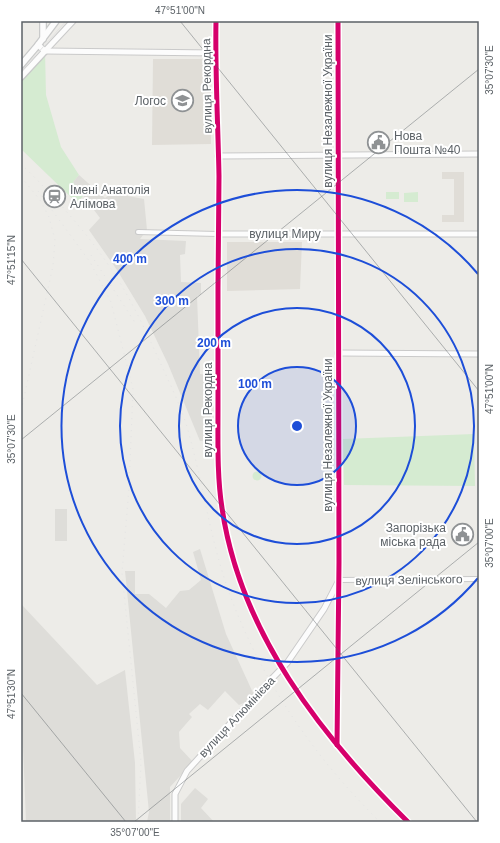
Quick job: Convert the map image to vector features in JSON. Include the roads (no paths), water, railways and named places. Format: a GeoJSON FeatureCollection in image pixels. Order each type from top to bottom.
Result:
{"type":"FeatureCollection","features":[{"type":"Feature","properties":{"kind":"main road"},"geometry":{"type":"LineString","coordinates":[[43,21],[43,39]]}},
{"type":"Feature","properties":{"kind":"main road"},"geometry":{"type":"LineString","coordinates":[[21,65],[38,46],[56,21]]}},
{"type":"Feature","properties":{"kind":"main road"},"geometry":{"type":"LineString","coordinates":[[21,77],[45,51],[38,46]]}},
{"type":"Feature","properties":{"kind":"street"},"geometry":{"type":"LineString","coordinates":[[45,51],[73,21]]}},
{"type":"Feature","properties":{"kind":"street","name":"вулиця Рекордна"},"geometry":{"type":"LineString","coordinates":[[216,21],[218,156],[218,449],[221,506],[226,535],[238,574],[256,618],[282,669],[337,745]]}},
{"type":"Feature","properties":{"kind":"street","name":"вулиця Незалежної України"},"geometry":{"type":"LineString","coordinates":[[337,745],[338,21]]}},
{"type":"Feature","properties":{"kind":"street"},"geometry":{"type":"LineString","coordinates":[[45,51],[216,53]]}},
{"type":"Feature","properties":{"kind":"street"},"geometry":{"type":"LineString","coordinates":[[218,156],[479,154]]}},
{"type":"Feature","properties":{"kind":"street","name":"вулиця Миру"},"geometry":{"type":"LineString","coordinates":[[138,232],[217,234],[479,234]]}},
{"type":"Feature","properties":{"kind":"street"},"geometry":{"type":"LineString","coordinates":[[338,353],[479,354]]}},
{"type":"Feature","properties":{"kind":"street","name":"вулиця Зелінського"},"geometry":{"type":"LineString","coordinates":[[338,580],[479,579]]}},
{"type":"Feature","properties":{"kind":"street","name":"вулиця Алюмінієва"},"geometry":{"type":"LineString","coordinates":[[176,822],[175,794],[187,771],[258,692],[282,669],[324,609],[338,580]]}},
{"type":"Feature","properties":{"kind":"street"},"geometry":{"type":"LineString","coordinates":[[337,745],[373,786],[408,822]]}},
{"type":"Feature","properties":{"kind":"tram line"},"geometry":{"type":"LineString","coordinates":[[21,72],[66,21]]}},
{"type":"Feature","properties":{"kind":"railway"},"geometry":{"type":"LineString","coordinates":[[21,164],[48,191],[86,234],[109,265],[130,300],[150,340],[183,415],[195,456],[220,565],[235,608],[248,638],[262,667],[296,722],[315,749],[357,799],[380,822]]}},
{"type":"Feature","properties":{"kind":"railway"},"geometry":{"type":"LineString","coordinates":[[21,177],[40,200],[49,217],[55,240],[53,266],[21,411]]}},
{"type":"Feature","properties":{"kind":"railway"},"geometry":{"type":"LineString","coordinates":[[38,191],[90,262],[111,302],[133,389],[129,488],[122,573],[141,762],[138,822]]}},
{"type":"Feature","properties":{"kind":"railway"},"geometry":{"type":"LineString","coordinates":[[91,255],[136,324]]}},
{"type":"Feature","properties":{"kind":"railway"},"geometry":{"type":"LineString","coordinates":[[21,782],[22,822]]}},
{"type":"Feature","properties":{"kind":"place","name":"Логос"},"geometry":{"type":"Point","coordinates":[182,101]}},
{"type":"Feature","properties":{"kind":"place","name":"Нова Пошта №40"},"geometry":{"type":"Point","coordinates":[378,143]}},
{"type":"Feature","properties":{"kind":"place","name":"Імені Анатолія Алімова"},"geometry":{"type":"Point","coordinates":[54,197]}},
{"type":"Feature","properties":{"kind":"place","name":"Запорізька міська рада"},"geometry":{"type":"Point","coordinates":[462,535]}}]}
